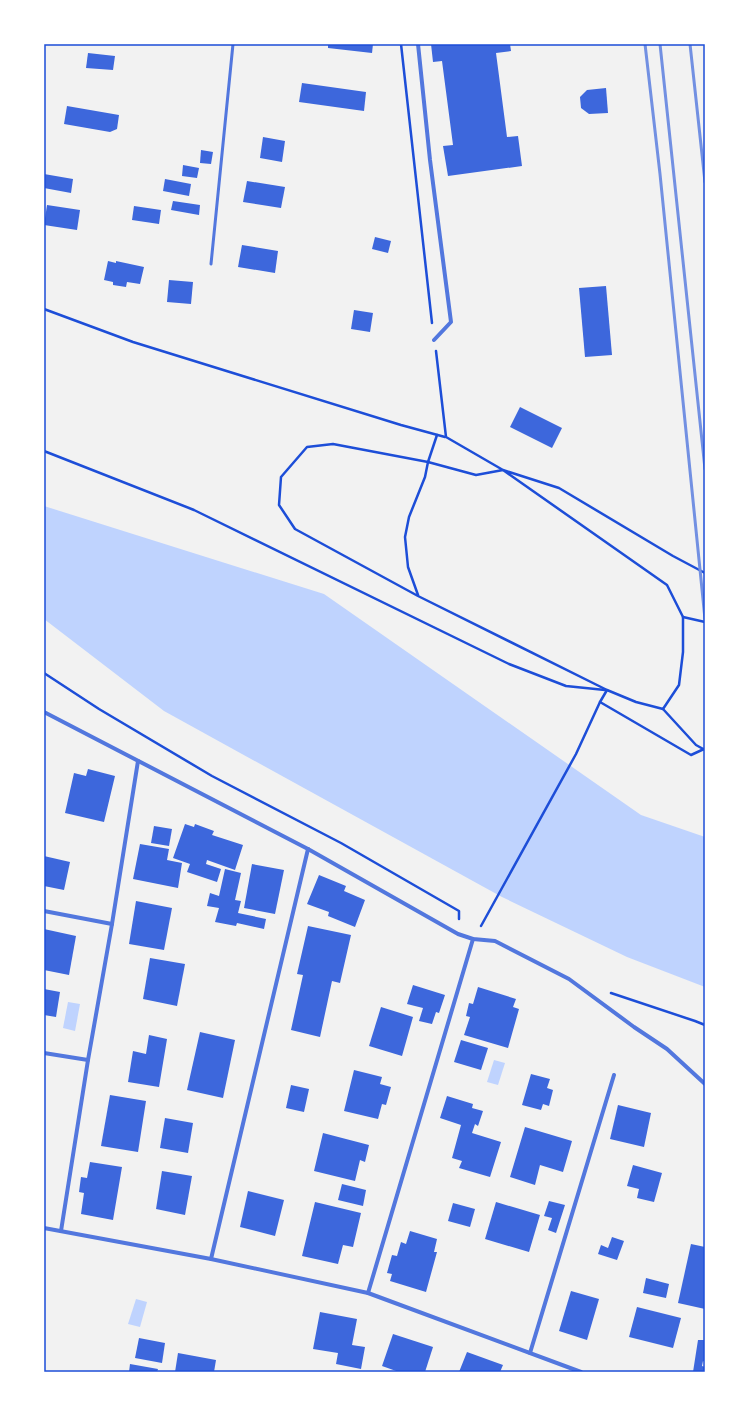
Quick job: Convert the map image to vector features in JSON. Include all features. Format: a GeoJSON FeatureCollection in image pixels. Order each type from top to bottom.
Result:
{"type":"FeatureCollection","features":[{"type":"Feature","properties":{"kind":"street"},"geometry":{"type":"LineString","coordinates":[[418,44],[430,160],[451,322],[434,340]]}},
{"type":"Feature","properties":{"kind":"street"},"geometry":{"type":"LineString","coordinates":[[44,712],[308,849],[458,934],[473,939],[495,941],[569,979],[634,1027],[667,1049],[705,1084]]}},
{"type":"Feature","properties":{"kind":"street"},"geometry":{"type":"LineString","coordinates":[[61,1231],[138,761]]}},
{"type":"Feature","properties":{"kind":"street"},"geometry":{"type":"LineString","coordinates":[[211,1259],[308,849]]}},
{"type":"Feature","properties":{"kind":"street"},"geometry":{"type":"LineString","coordinates":[[44,911],[112,924]]}},
{"type":"Feature","properties":{"kind":"street"},"geometry":{"type":"LineString","coordinates":[[368,1293],[473,939]]}},
{"type":"Feature","properties":{"kind":"street"},"geometry":{"type":"LineString","coordinates":[[44,1053],[88,1060]]}},
{"type":"Feature","properties":{"kind":"street"},"geometry":{"type":"LineString","coordinates":[[530,1353],[614,1075]]}},
{"type":"Feature","properties":{"kind":"street"},"geometry":{"type":"LineString","coordinates":[[44,1228],[211,1259],[368,1293],[581,1372]]}},
{"type":"Feature","properties":{"kind":"lane"},"geometry":{"type":"LineString","coordinates":[[211,264],[232,44]]}},
{"type":"Feature","properties":{"kind":"path"},"geometry":{"type":"LineString","coordinates":[[44,309],[133,342],[402,425],[446,437]]}},
{"type":"Feature","properties":{"kind":"path"},"geometry":{"type":"LineString","coordinates":[[418,596],[408,567],[405,537],[409,517],[425,477],[428,462],[437,435]]}},
{"type":"Feature","properties":{"kind":"path"},"geometry":{"type":"LineString","coordinates":[[704,749],[696,745],[663,708],[636,702],[607,690],[418,596],[295,530],[279,505],[281,477],[307,447],[333,444],[428,462],[476,475],[503,470],[559,488],[673,556],[705,573]]}},
{"type":"Feature","properties":{"kind":"path"},"geometry":{"type":"LineString","coordinates":[[44,451],[194,510],[509,664],[566,686],[607,690]]}},
{"type":"Feature","properties":{"kind":"path"},"geometry":{"type":"LineString","coordinates":[[503,470],[667,585],[683,617],[683,652],[680,685],[663,708]]}},
{"type":"Feature","properties":{"kind":"path"},"geometry":{"type":"LineString","coordinates":[[683,617],[705,622]]}},
{"type":"Feature","properties":{"kind":"path"},"geometry":{"type":"LineString","coordinates":[[44,672],[99,709],[212,776],[341,843],[459,911],[458,934]]}},
{"type":"Feature","properties":{"kind":"path"},"geometry":{"type":"LineString","coordinates":[[473,939],[491,910],[576,754],[607,690]]}},
{"type":"Feature","properties":{"kind":"path"},"geometry":{"type":"LineString","coordinates":[[600,702],[691,755],[704,749]]}},
{"type":"Feature","properties":{"kind":"path"},"geometry":{"type":"LineString","coordinates":[[606,991],[705,1025]]}},
{"type":"Feature","properties":{"kind":"water"},"geometry":{"type":"Polygon","coordinates":[[[44,506],[324,594],[641,815],[705,837],[705,987],[627,957],[502,897],[164,711],[44,619],[44,506]]]}},
{"type":"Feature","properties":{"kind":"water"},"geometry":{"type":"Polygon","coordinates":[[[68,1002],[80,1004],[75,1031],[63,1028],[68,1002]]]}},
{"type":"Feature","properties":{"kind":"water"},"geometry":{"type":"Polygon","coordinates":[[[494,1060],[505,1063],[498,1085],[487,1082],[494,1060]]]}},
{"type":"Feature","properties":{"kind":"water"},"geometry":{"type":"Polygon","coordinates":[[[136,1299],[147,1302],[140,1327],[128,1324],[136,1299]]]}},
{"type":"Feature","properties":{"kind":"building"},"geometry":{"type":"Polygon","coordinates":[[[328,44],[373,44],[372,53],[328,48],[328,44]]]}},
{"type":"Feature","properties":{"kind":"building"},"geometry":{"type":"Polygon","coordinates":[[[431,44],[510,44],[511,51],[496,53],[507,137],[518,136],[522,166],[448,176],[443,146],[453,145],[442,61],[433,62],[431,44]]]}},
{"type":"Feature","properties":{"kind":"building"},"geometry":{"type":"Polygon","coordinates":[[[88,53],[115,56],[113,70],[86,68],[88,53]]]}},
{"type":"Feature","properties":{"kind":"building"},"geometry":{"type":"Polygon","coordinates":[[[302,83],[366,92],[364,111],[299,102],[302,83]]]}},
{"type":"Feature","properties":{"kind":"building"},"geometry":{"type":"Polygon","coordinates":[[[606,88],[608,113],[589,114],[581,108],[580,97],[587,90],[606,88]]]}},
{"type":"Feature","properties":{"kind":"building"},"geometry":{"type":"Polygon","coordinates":[[[67,106],[119,115],[117,129],[110,132],[64,124],[67,106]]]}},
{"type":"Feature","properties":{"kind":"building"},"geometry":{"type":"Polygon","coordinates":[[[263,137],[285,141],[282,162],[260,158],[263,137]]]}},
{"type":"Feature","properties":{"kind":"building"},"geometry":{"type":"Polygon","coordinates":[[[201,150],[213,152],[211,164],[200,163],[201,150]]]}},
{"type":"Feature","properties":{"kind":"building"},"geometry":{"type":"Polygon","coordinates":[[[183,165],[199,168],[197,178],[182,176],[183,165]]]}},
{"type":"Feature","properties":{"kind":"building"},"geometry":{"type":"Polygon","coordinates":[[[44,174],[73,179],[71,193],[44,188],[44,174]]]}},
{"type":"Feature","properties":{"kind":"building"},"geometry":{"type":"Polygon","coordinates":[[[165,179],[191,184],[189,196],[163,191],[165,179]]]}},
{"type":"Feature","properties":{"kind":"building"},"geometry":{"type":"Polygon","coordinates":[[[247,181],[285,187],[281,208],[243,202],[247,181]]]}},
{"type":"Feature","properties":{"kind":"building"},"geometry":{"type":"Polygon","coordinates":[[[173,201],[200,205],[199,215],[171,210],[173,201]]]}},
{"type":"Feature","properties":{"kind":"building"},"geometry":{"type":"Polygon","coordinates":[[[47,205],[80,210],[77,230],[44,225],[47,205]]]}},
{"type":"Feature","properties":{"kind":"building"},"geometry":{"type":"Polygon","coordinates":[[[134,206],[161,210],[159,224],[132,220],[134,206]]]}},
{"type":"Feature","properties":{"kind":"building"},"geometry":{"type":"Polygon","coordinates":[[[375,237],[391,241],[388,253],[372,249],[375,237]]]}},
{"type":"Feature","properties":{"kind":"building"},"geometry":{"type":"Polygon","coordinates":[[[242,245],[278,251],[275,273],[238,267],[242,245]]]}},
{"type":"Feature","properties":{"kind":"building"},"geometry":{"type":"Polygon","coordinates":[[[108,261],[116,263],[116,261],[144,267],[140,284],[127,282],[126,287],[113,285],[113,282],[104,280],[108,261]]]}},
{"type":"Feature","properties":{"kind":"building"},"geometry":{"type":"Polygon","coordinates":[[[169,280],[193,282],[191,304],[167,302],[169,280]]]}},
{"type":"Feature","properties":{"kind":"building"},"geometry":{"type":"Polygon","coordinates":[[[606,286],[612,355],[585,357],[579,288],[606,286]]]}},
{"type":"Feature","properties":{"kind":"building"},"geometry":{"type":"Polygon","coordinates":[[[354,310],[373,313],[370,332],[351,329],[354,310]]]}},
{"type":"Feature","properties":{"kind":"building"},"geometry":{"type":"Polygon","coordinates":[[[520,407],[562,428],[552,448],[510,427],[520,407]]]}},
{"type":"Feature","properties":{"kind":"building"},"geometry":{"type":"Polygon","coordinates":[[[88,769],[115,776],[104,822],[65,813],[74,773],[86,776],[88,769]]]}},
{"type":"Feature","properties":{"kind":"building"},"geometry":{"type":"Polygon","coordinates":[[[185,824],[194,827],[195,824],[214,831],[212,835],[243,845],[235,870],[207,860],[206,864],[221,869],[217,882],[187,872],[190,864],[173,858],[185,824]]]}},
{"type":"Feature","properties":{"kind":"building"},"geometry":{"type":"Polygon","coordinates":[[[154,826],[172,829],[169,846],[151,843],[154,826]]]}},
{"type":"Feature","properties":{"kind":"building"},"geometry":{"type":"Polygon","coordinates":[[[140,844],[169,849],[167,860],[182,863],[178,888],[133,879],[140,844]]]}},
{"type":"Feature","properties":{"kind":"building"},"geometry":{"type":"Polygon","coordinates":[[[44,856],[70,862],[64,890],[44,886],[44,856]]]}},
{"type":"Feature","properties":{"kind":"building"},"geometry":{"type":"Polygon","coordinates":[[[252,864],[284,870],[275,914],[244,908],[252,864]]]}},
{"type":"Feature","properties":{"kind":"building"},"geometry":{"type":"Polygon","coordinates":[[[225,869],[241,873],[235,900],[241,901],[238,913],[266,919],[264,929],[237,923],[236,926],[215,922],[219,908],[207,906],[210,893],[219,896],[225,869]]]}},
{"type":"Feature","properties":{"kind":"building"},"geometry":{"type":"Polygon","coordinates":[[[319,875],[346,886],[344,891],[365,900],[355,927],[328,916],[329,912],[307,904],[319,875]]]}},
{"type":"Feature","properties":{"kind":"building"},"geometry":{"type":"Polygon","coordinates":[[[136,901],[172,908],[164,950],[129,944],[136,901]]]}},
{"type":"Feature","properties":{"kind":"building"},"geometry":{"type":"Polygon","coordinates":[[[308,926],[351,935],[340,983],[332,981],[320,1037],[291,1030],[303,975],[297,974],[308,926]]]}},
{"type":"Feature","properties":{"kind":"building"},"geometry":{"type":"Polygon","coordinates":[[[44,929],[76,936],[69,975],[44,970],[44,929]]]}},
{"type":"Feature","properties":{"kind":"building"},"geometry":{"type":"Polygon","coordinates":[[[150,958],[185,964],[177,1006],[143,999],[150,958]]]}},
{"type":"Feature","properties":{"kind":"building"},"geometry":{"type":"Polygon","coordinates":[[[413,985],[445,995],[439,1013],[436,1012],[432,1024],[419,1021],[423,1008],[407,1004],[413,985]]]}},
{"type":"Feature","properties":{"kind":"building"},"geometry":{"type":"Polygon","coordinates":[[[478,987],[516,999],[513,1007],[519,1009],[508,1048],[464,1035],[470,1017],[466,1016],[469,1003],[473,1004],[478,987]]]}},
{"type":"Feature","properties":{"kind":"building"},"geometry":{"type":"Polygon","coordinates":[[[44,989],[60,992],[56,1017],[44,1015],[44,989]]]}},
{"type":"Feature","properties":{"kind":"building"},"geometry":{"type":"Polygon","coordinates":[[[381,1007],[413,1017],[402,1056],[369,1046],[381,1007]]]}},
{"type":"Feature","properties":{"kind":"building"},"geometry":{"type":"Polygon","coordinates":[[[200,1032],[235,1040],[223,1098],[187,1090],[200,1032]]]}},
{"type":"Feature","properties":{"kind":"building"},"geometry":{"type":"Polygon","coordinates":[[[149,1035],[167,1039],[159,1087],[128,1082],[133,1051],[146,1054],[149,1035]]]}},
{"type":"Feature","properties":{"kind":"building"},"geometry":{"type":"Polygon","coordinates":[[[461,1040],[488,1048],[481,1070],[454,1062],[461,1040]]]}},
{"type":"Feature","properties":{"kind":"building"},"geometry":{"type":"Polygon","coordinates":[[[354,1070],[382,1077],[380,1084],[391,1087],[386,1105],[382,1104],[378,1119],[344,1111],[354,1070]]]}},
{"type":"Feature","properties":{"kind":"building"},"geometry":{"type":"Polygon","coordinates":[[[531,1074],[550,1079],[547,1088],[553,1090],[549,1106],[543,1104],[541,1110],[522,1105],[531,1074]]]}},
{"type":"Feature","properties":{"kind":"building"},"geometry":{"type":"Polygon","coordinates":[[[291,1085],[309,1089],[304,1112],[286,1108],[291,1085]]]}},
{"type":"Feature","properties":{"kind":"building"},"geometry":{"type":"Polygon","coordinates":[[[110,1095],[146,1101],[138,1152],[101,1146],[110,1095]]]}},
{"type":"Feature","properties":{"kind":"building"},"geometry":{"type":"Polygon","coordinates":[[[447,1096],[473,1104],[472,1108],[483,1111],[478,1126],[475,1124],[472,1133],[501,1142],[490,1177],[459,1168],[462,1161],[452,1158],[461,1125],[440,1118],[447,1096]]]}},
{"type":"Feature","properties":{"kind":"building"},"geometry":{"type":"Polygon","coordinates":[[[618,1105],[651,1113],[644,1147],[610,1139],[618,1105]]]}},
{"type":"Feature","properties":{"kind":"building"},"geometry":{"type":"Polygon","coordinates":[[[165,1118],[193,1123],[188,1153],[160,1148],[165,1118]]]}},
{"type":"Feature","properties":{"kind":"building"},"geometry":{"type":"Polygon","coordinates":[[[525,1127],[572,1141],[563,1172],[540,1165],[535,1185],[510,1177],[525,1127]]]}},
{"type":"Feature","properties":{"kind":"building"},"geometry":{"type":"Polygon","coordinates":[[[323,1133],[369,1145],[365,1162],[360,1160],[355,1181],[314,1171],[323,1133]]]}},
{"type":"Feature","properties":{"kind":"building"},"geometry":{"type":"Polygon","coordinates":[[[90,1162],[122,1167],[113,1220],[81,1214],[84,1193],[79,1192],[81,1177],[87,1178],[90,1162]]]}},
{"type":"Feature","properties":{"kind":"building"},"geometry":{"type":"Polygon","coordinates":[[[633,1165],[662,1173],[654,1202],[637,1198],[639,1189],[627,1186],[633,1165]]]}},
{"type":"Feature","properties":{"kind":"building"},"geometry":{"type":"Polygon","coordinates":[[[162,1171],[192,1176],[185,1215],[156,1209],[162,1171]]]}},
{"type":"Feature","properties":{"kind":"building"},"geometry":{"type":"Polygon","coordinates":[[[342,1184],[366,1190],[363,1206],[338,1200],[342,1184]]]}},
{"type":"Feature","properties":{"kind":"building"},"geometry":{"type":"Polygon","coordinates":[[[248,1191],[284,1200],[275,1236],[240,1227],[248,1191]]]}},
{"type":"Feature","properties":{"kind":"building"},"geometry":{"type":"Polygon","coordinates":[[[549,1201],[565,1205],[556,1233],[548,1230],[552,1218],[544,1216],[549,1201]]]}},
{"type":"Feature","properties":{"kind":"building"},"geometry":{"type":"Polygon","coordinates":[[[315,1202],[361,1213],[353,1247],[343,1245],[338,1264],[302,1256],[315,1202]]]}},
{"type":"Feature","properties":{"kind":"building"},"geometry":{"type":"Polygon","coordinates":[[[496,1202],[540,1215],[529,1252],[485,1239],[496,1202]]]}},
{"type":"Feature","properties":{"kind":"building"},"geometry":{"type":"Polygon","coordinates":[[[453,1203],[475,1209],[470,1227],[448,1221],[453,1203]]]}},
{"type":"Feature","properties":{"kind":"building"},"geometry":{"type":"Polygon","coordinates":[[[410,1231],[437,1239],[434,1252],[437,1252],[426,1292],[390,1281],[392,1274],[387,1273],[392,1255],[397,1256],[401,1242],[406,1244],[410,1231]]]}},
{"type":"Feature","properties":{"kind":"building"},"geometry":{"type":"Polygon","coordinates":[[[612,1237],[624,1241],[617,1260],[598,1254],[601,1245],[608,1248],[612,1237]]]}},
{"type":"Feature","properties":{"kind":"building"},"geometry":{"type":"Polygon","coordinates":[[[691,1244],[705,1247],[705,1309],[678,1303],[691,1244]]]}},
{"type":"Feature","properties":{"kind":"building"},"geometry":{"type":"Polygon","coordinates":[[[646,1278],[669,1284],[666,1298],[643,1293],[646,1278]]]}},
{"type":"Feature","properties":{"kind":"building"},"geometry":{"type":"Polygon","coordinates":[[[571,1291],[599,1299],[587,1340],[559,1331],[571,1291]]]}},
{"type":"Feature","properties":{"kind":"building"},"geometry":{"type":"Polygon","coordinates":[[[637,1307],[681,1318],[673,1348],[629,1337],[637,1307]]]}},
{"type":"Feature","properties":{"kind":"building"},"geometry":{"type":"Polygon","coordinates":[[[320,1312],[357,1319],[352,1345],[365,1347],[361,1369],[336,1364],[338,1353],[313,1349],[320,1312]]]}},
{"type":"Feature","properties":{"kind":"building"},"geometry":{"type":"Polygon","coordinates":[[[393,1334],[433,1347],[425,1372],[399,1372],[382,1366],[393,1334]]]}},
{"type":"Feature","properties":{"kind":"building"},"geometry":{"type":"Polygon","coordinates":[[[139,1338],[165,1343],[162,1363],[135,1358],[139,1338]]]}},
{"type":"Feature","properties":{"kind":"building"},"geometry":{"type":"Polygon","coordinates":[[[698,1340],[705,1340],[705,1362],[703,1361],[702,1366],[705,1367],[705,1372],[693,1372],[698,1340]]]}},
{"type":"Feature","properties":{"kind":"building"},"geometry":{"type":"Polygon","coordinates":[[[467,1352],[503,1365],[500,1372],[459,1372],[467,1352]]]}},
{"type":"Feature","properties":{"kind":"building"},"geometry":{"type":"Polygon","coordinates":[[[178,1353],[216,1360],[214,1372],[175,1372],[178,1353]]]}},
{"type":"Feature","properties":{"kind":"building"},"geometry":{"type":"Polygon","coordinates":[[[130,1364],[158,1369],[157,1372],[129,1372],[130,1364]]]}},
{"type":"Feature","properties":{"kind":"railway"},"geometry":{"type":"LineString","coordinates":[[645,44],[660,174],[705,619]]}},
{"type":"Feature","properties":{"kind":"railway"},"geometry":{"type":"LineString","coordinates":[[660,44],[705,469]]}},
{"type":"Feature","properties":{"kind":"railway"},"geometry":{"type":"LineString","coordinates":[[690,44],[705,182]]}}]}
